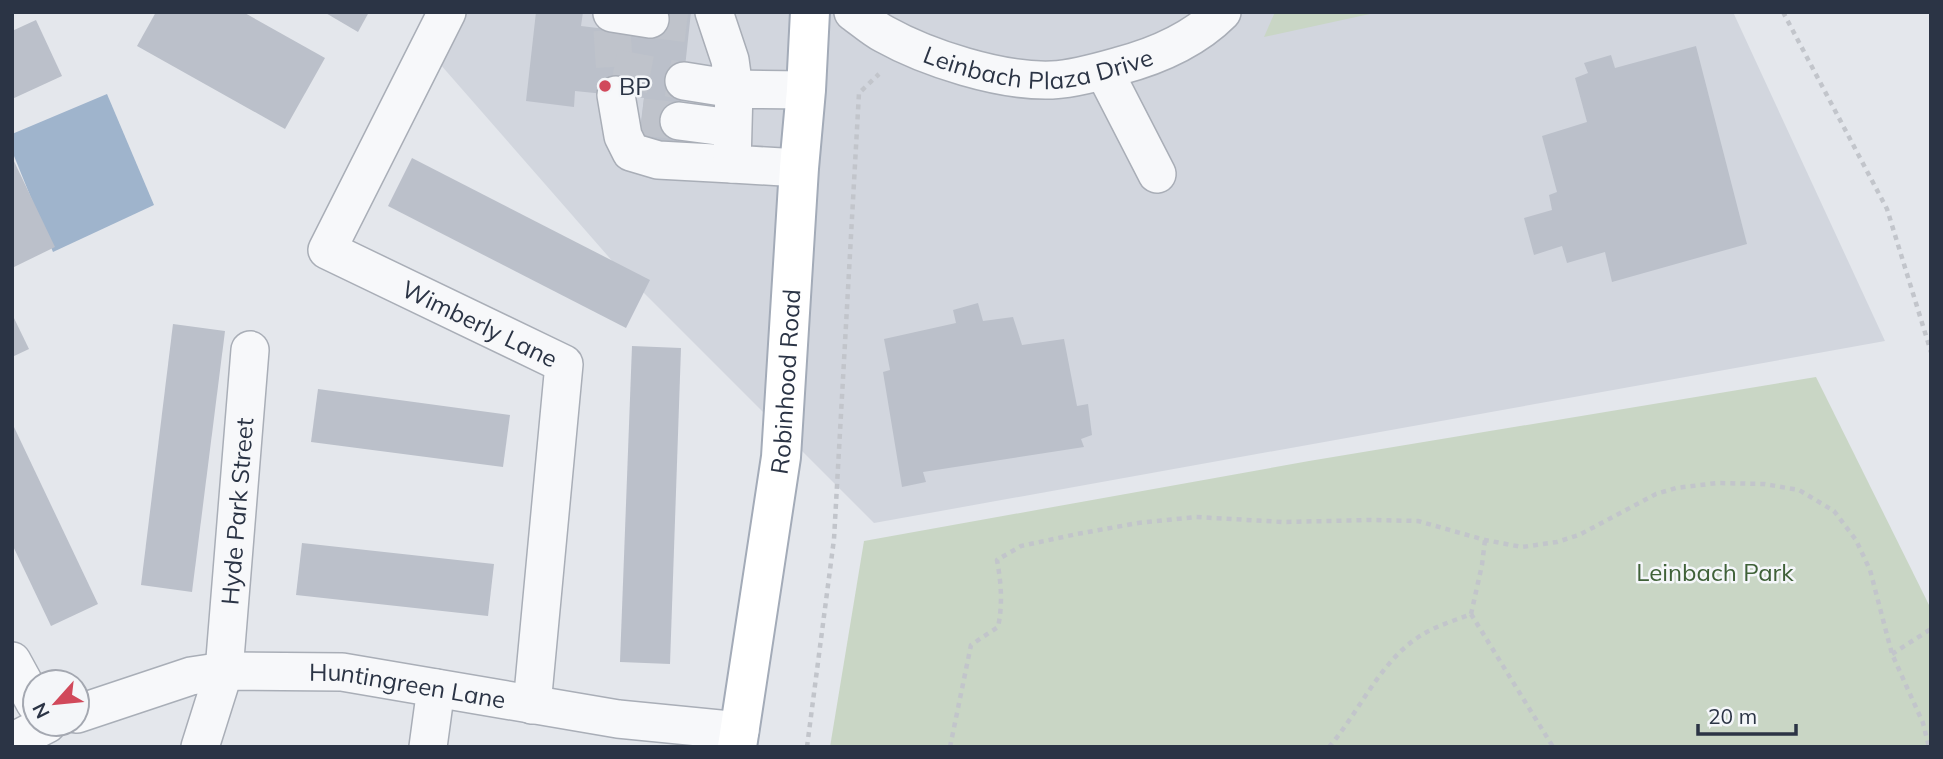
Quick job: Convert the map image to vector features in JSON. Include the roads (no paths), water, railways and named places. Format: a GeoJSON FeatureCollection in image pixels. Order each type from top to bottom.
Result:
{"type":"FeatureCollection","features":[{"type":"Feature","properties":{"kind":"main road","name":"Robinhood Road"},"geometry":{"type":"LineString","coordinates":[[738,739],[780,457],[810,12]]}},
{"type":"Feature","properties":{"kind":"street","name":"Wimberly Lane"},"geometry":{"type":"LineString","coordinates":[[447,12],[327,250],[564,364],[532,705]]}},
{"type":"Feature","properties":{"kind":"street","name":"Leinbach Plaza Drive"},"geometry":{"type":"LineString","coordinates":[[853,12],[883,34],[924,52],[982,72],[1025,80],[1055,80],[1144,60],[1185,41],[1222,12]]}},
{"type":"Feature","properties":{"kind":"street"},"geometry":{"type":"LineString","coordinates":[[612,18],[650,19]]}},
{"type":"Feature","properties":{"kind":"street"},"geometry":{"type":"LineString","coordinates":[[708,21],[730,60],[734,89],[732,164]]}},
{"type":"Feature","properties":{"kind":"street"},"geometry":{"type":"LineString","coordinates":[[1104,71],[1157,174]]}},
{"type":"Feature","properties":{"kind":"street"},"geometry":{"type":"LineString","coordinates":[[684,81],[734,89],[806,90]]}},
{"type":"Feature","properties":{"kind":"street"},"geometry":{"type":"LineString","coordinates":[[625,109],[622,136],[631,152],[658,160],[799,168]]}},
{"type":"Feature","properties":{"kind":"street"},"geometry":{"type":"LineString","coordinates":[[680,121],[732,128]]}},
{"type":"Feature","properties":{"kind":"street","name":"Hyde Park Street"},"geometry":{"type":"LineString","coordinates":[[200,747],[224,671],[250,350]]}},
{"type":"Feature","properties":{"kind":"street"},"geometry":{"type":"LineString","coordinates":[[12,661],[21,677]]}},
{"type":"Feature","properties":{"kind":"street","name":"Huntingreen Lane"},"geometry":{"type":"LineString","coordinates":[[91,709],[191,676],[224,671],[342,672],[532,705],[614,733],[738,739]]}},
{"type":"Feature","properties":{"kind":"street"},"geometry":{"type":"LineString","coordinates":[[428,747],[436,688]]}},
{"type":"Feature","properties":{"kind":"water"},"geometry":{"type":"Polygon","coordinates":[[[107,94],[154,205],[53,252],[12,151],[12,134],[107,94]]]}},
{"type":"Feature","properties":{"kind":"tunnel"},"geometry":{"type":"LineString","coordinates":[[650,19],[690,24]]}},
{"type":"Feature","properties":{"kind":"tunnel"},"geometry":{"type":"LineString","coordinates":[[612,30],[616,92]]}},
{"type":"Feature","properties":{"kind":"tunnel"},"geometry":{"type":"LineString","coordinates":[[614,68],[684,81]]}},
{"type":"Feature","properties":{"kind":"tunnel"},"geometry":{"type":"LineString","coordinates":[[642,117],[679,121]]}},
{"type":"Feature","properties":{"kind":"place","name":"BP"},"geometry":{"type":"Point","coordinates":[605,86]}},
{"type":"Feature","properties":{"kind":"park label","name":"Leinbach Park"},"geometry":{"type":"Point","coordinates":[1715,572]}}]}
